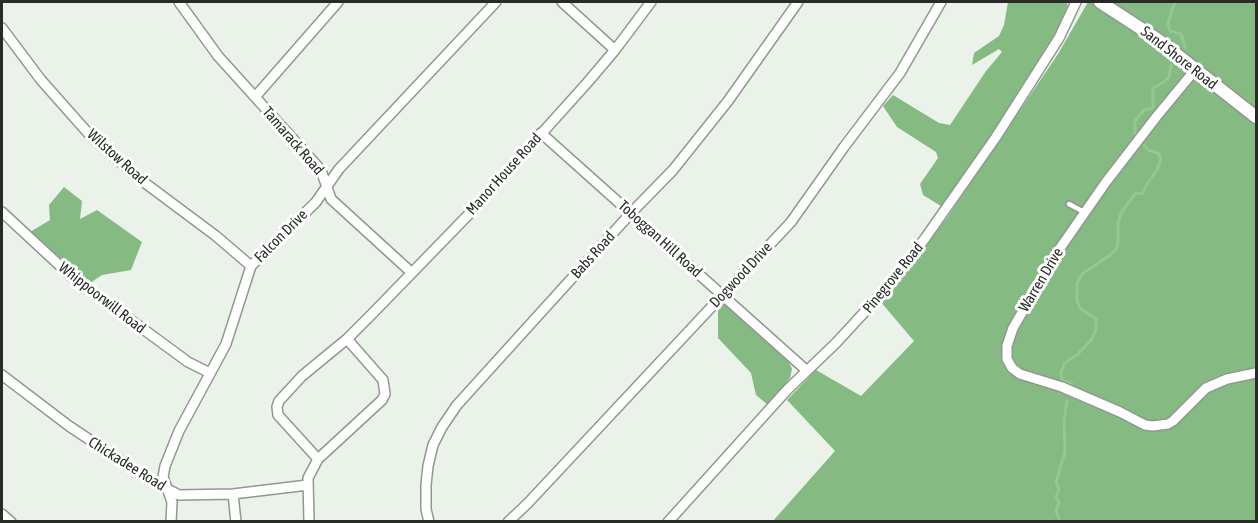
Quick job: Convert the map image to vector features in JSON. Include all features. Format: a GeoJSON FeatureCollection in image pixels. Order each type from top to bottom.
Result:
{"type":"FeatureCollection","features":[{"type":"Feature","properties":{"kind":"street","name":"Tamarack Road"},"geometry":{"type":"LineString","coordinates":[[179,2],[218,56],[321,170],[331,199],[412,273]]}},
{"type":"Feature","properties":{"kind":"street"},"geometry":{"type":"LineString","coordinates":[[255,97],[338,2]]}},
{"type":"Feature","properties":{"kind":"street","name":"Falcon Drive"},"geometry":{"type":"LineString","coordinates":[[171,522],[171,502],[164,475],[168,457],[179,431],[226,344],[251,266],[316,202],[339,169],[496,2]]}},
{"type":"Feature","properties":{"kind":"street"},"geometry":{"type":"LineString","coordinates":[[562,2],[615,50]]}},
{"type":"Feature","properties":{"kind":"street","name":"Manor House Road"},"geometry":{"type":"LineString","coordinates":[[318,459],[280,418],[277,407],[279,400],[302,376],[347,339],[479,204],[615,50],[651,2]]}},
{"type":"Feature","properties":{"kind":"street","name":"Babs Road"},"geometry":{"type":"LineString","coordinates":[[429,522],[426,497],[428,465],[433,445],[457,405],[631,213],[673,170],[702,135],[798,2]]}},
{"type":"Feature","properties":{"kind":"street","name":"Dogwood Drive"},"geometry":{"type":"LineString","coordinates":[[508,522],[791,222],[900,73],[941,2]]}},
{"type":"Feature","properties":{"kind":"street","name":"Pinegrove Road"},"geometry":{"type":"LineString","coordinates":[[668,522],[806,370],[836,343],[872,305],[926,237],[996,137],[1059,38],[1076,2]]}},
{"type":"Feature","properties":{"kind":"street","name":"Sand Shore Road"},"geometry":{"type":"LineString","coordinates":[[1100,2],[1142,28],[1257,117]]}},
{"type":"Feature","properties":{"kind":"street","name":"Wilstow Road"},"geometry":{"type":"LineString","coordinates":[[2,28],[41,80],[88,133],[137,177],[216,236],[251,266]]}},
{"type":"Feature","properties":{"kind":"street","name":"Warren Drive"},"geometry":{"type":"LineString","coordinates":[[1195,70],[1084,212],[1038,282],[1013,328],[1007,346],[1008,361],[1015,371],[1024,376],[1062,387],[1145,425],[1162,426],[1173,421],[1206,388],[1227,379],[1257,373]]}},
{"type":"Feature","properties":{"kind":"street","name":"Toboggan Hill Road"},"geometry":{"type":"LineString","coordinates":[[540,133],[806,370]]}},
{"type":"Feature","properties":{"kind":"street","name":"Whippoorwill Road"},"geometry":{"type":"LineString","coordinates":[[2,212],[71,276],[179,356],[210,374]]}},
{"type":"Feature","properties":{"kind":"street"},"geometry":{"type":"LineString","coordinates":[[309,522],[308,485],[312,469],[318,459],[382,400],[385,394],[383,380],[347,339]]}},
{"type":"Feature","properties":{"kind":"street","name":"Chickadee Road"},"geometry":{"type":"LineString","coordinates":[[2,375],[69,426],[150,480],[183,496],[233,494],[308,485]]}},
{"type":"Feature","properties":{"kind":"street"},"geometry":{"type":"LineString","coordinates":[[233,494],[236,522]]}},
{"type":"Feature","properties":{"kind":"street"},"geometry":{"type":"LineString","coordinates":[[2,514],[11,522]]}},
{"type":"Feature","properties":{"kind":"lane"},"geometry":{"type":"LineString","coordinates":[[1070,204],[1084,212]]}},
{"type":"Feature","properties":{"kind":"green space"},"geometry":{"type":"Polygon","coordinates":[[[1008,2],[1067,2],[1068,7],[1054,38],[988,142],[941,206],[923,195],[920,184],[938,158],[936,152],[897,127],[883,106],[893,95],[939,123],[950,125],[986,71],[1002,52],[999,49],[972,65],[974,53],[999,36],[1004,25],[1008,2]]]}},
{"type":"Feature","properties":{"kind":"green space"},"geometry":{"type":"Polygon","coordinates":[[[1088,2],[1256,2],[1256,521],[772,522],[835,451],[787,400],[816,370],[861,396],[914,341],[880,301],[947,218],[1058,54],[1088,2]]]}},
{"type":"Feature","properties":{"kind":"green space"},"geometry":{"type":"Polygon","coordinates":[[[64,187],[82,201],[80,219],[97,210],[142,242],[131,270],[102,275],[90,283],[30,232],[50,220],[49,205],[64,187]]]}},
{"type":"Feature","properties":{"kind":"green space"},"geometry":{"type":"Polygon","coordinates":[[[726,304],[789,362],[792,369],[790,378],[768,405],[756,395],[751,373],[718,338],[718,305],[726,304]]]}},
{"type":"Feature","properties":{"kind":"waterway"},"geometry":{"type":"LineString","coordinates":[[1175,2],[1168,23],[1170,31],[1181,34],[1185,47]]}},
{"type":"Feature","properties":{"kind":"waterway"},"geometry":{"type":"LineString","coordinates":[[1135,134],[1135,121],[1144,110],[1153,108],[1153,88],[1169,77],[1171,65]]}},
{"type":"Feature","properties":{"kind":"waterway"},"geometry":{"type":"LineString","coordinates":[[1072,384],[1062,381],[1061,372],[1065,363],[1078,354],[1092,339],[1096,329],[1096,319],[1080,308],[1077,301],[1077,283],[1082,274],[1116,249],[1121,213],[1135,194],[1143,193],[1157,170],[1161,159],[1158,153],[1148,150],[1144,145]]}},
{"type":"Feature","properties":{"kind":"waterway"},"geometry":{"type":"LineString","coordinates":[[1060,522],[1056,511],[1059,502],[1056,497],[1059,489],[1056,482],[1065,452],[1064,421],[1067,401]]}}]}
